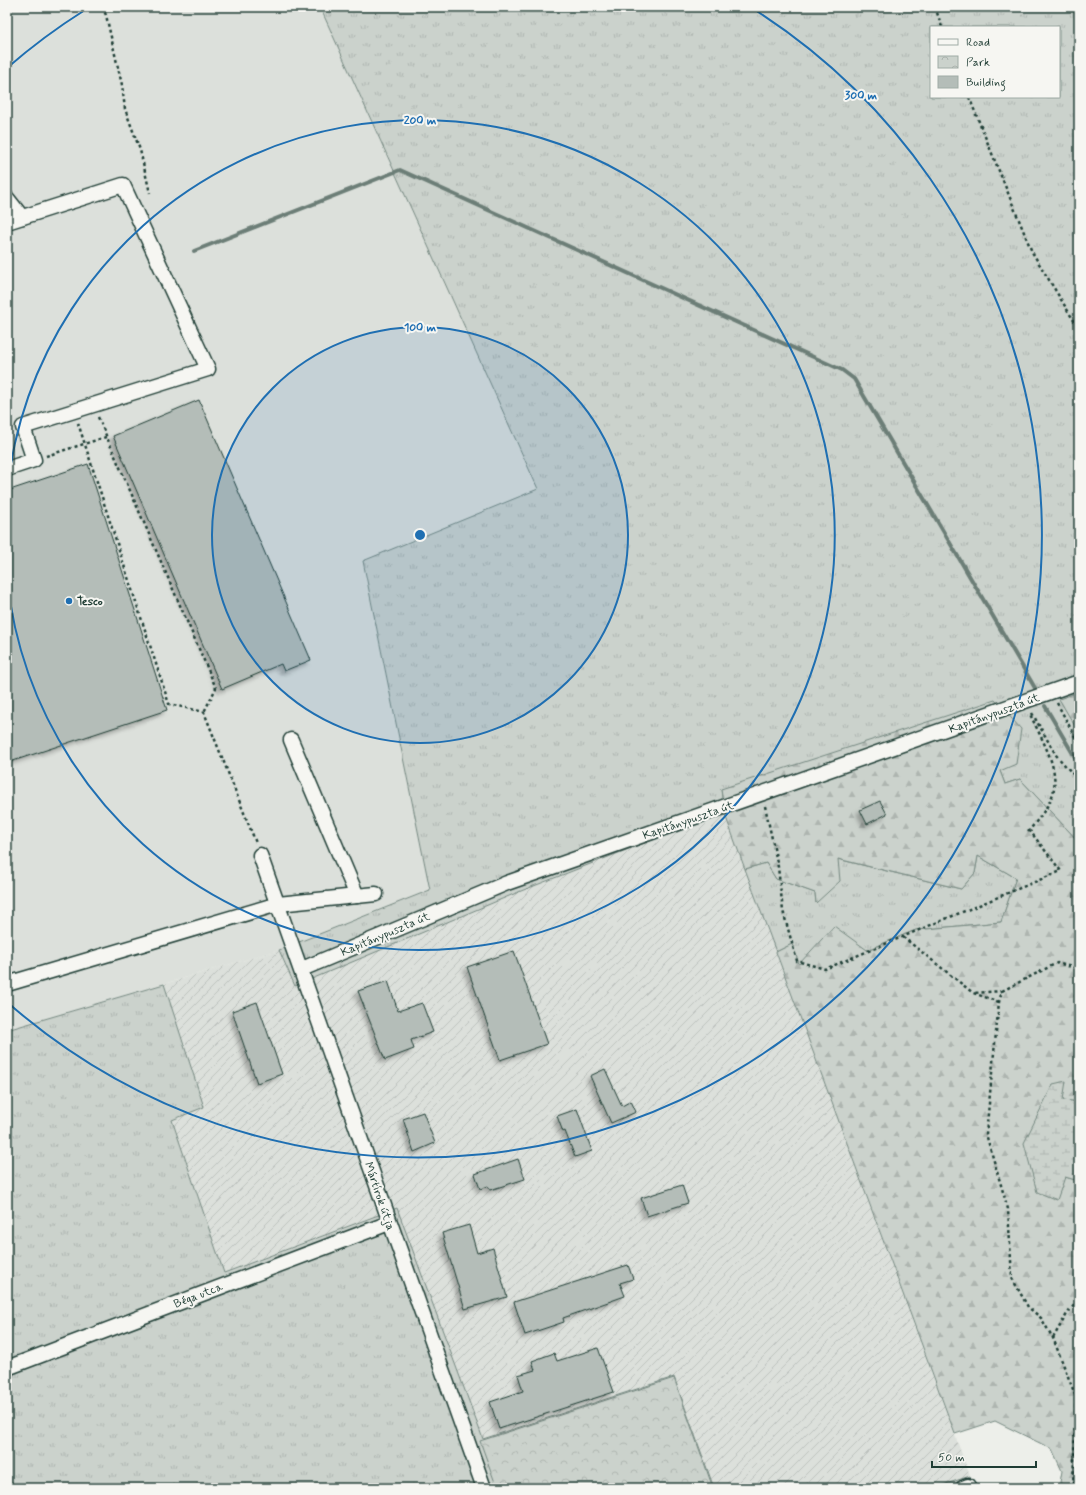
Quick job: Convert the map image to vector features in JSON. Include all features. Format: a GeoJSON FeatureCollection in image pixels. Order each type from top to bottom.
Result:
{"type":"FeatureCollection","features":[{"type":"Feature","properties":{"kind":"street"},"geometry":{"type":"LineString","coordinates":[[7,222],[123,185],[208,369],[23,427],[34,460],[7,469]]}},
{"type":"Feature","properties":{"kind":"street"},"geometry":{"type":"LineString","coordinates":[[7,198],[22,217]]}},
{"type":"Feature","properties":{"kind":"street","name":"Kapitánypuszta út"},"geometry":{"type":"LineString","coordinates":[[302,969],[507,883],[1079,682]]}},
{"type":"Feature","properties":{"kind":"street"},"geometry":{"type":"LineString","coordinates":[[291,740],[357,896]]}},
{"type":"Feature","properties":{"kind":"street","name":"Mártírok útja"},"geometry":{"type":"LineString","coordinates":[[260,855],[302,969],[484,1488]]}},
{"type":"Feature","properties":{"kind":"street"},"geometry":{"type":"LineString","coordinates":[[7,984],[278,904],[376,894]]}},
{"type":"Feature","properties":{"kind":"street","name":"Béga utca"},"geometry":{"type":"LineString","coordinates":[[7,1368],[390,1223]]}},
{"type":"Feature","properties":{"kind":"path"},"geometry":{"type":"LineString","coordinates":[[102,7],[106,15],[122,85],[125,109],[140,150],[150,193]]}},
{"type":"Feature","properties":{"kind":"path"},"geometry":{"type":"LineString","coordinates":[[935,7],[942,26]]}},
{"type":"Feature","properties":{"kind":"path"},"geometry":{"type":"LineString","coordinates":[[969,98],[1032,252],[1079,329]]}},
{"type":"Feature","properties":{"kind":"path"},"geometry":{"type":"LineString","coordinates":[[93,405],[216,688],[204,712],[260,855]]}},
{"type":"Feature","properties":{"kind":"path"},"geometry":{"type":"LineString","coordinates":[[74,411],[169,704],[204,712]]}},
{"type":"Feature","properties":{"kind":"path"},"geometry":{"type":"LineString","coordinates":[[34,460],[106,437]]}},
{"type":"Feature","properties":{"kind":"path"},"geometry":{"type":"LineString","coordinates":[[1052,692],[1067,724],[1079,744]]}},
{"type":"Feature","properties":{"kind":"path"},"geometry":{"type":"LineString","coordinates":[[1025,702],[1056,754],[1079,781]]}},
{"type":"Feature","properties":{"kind":"path"},"geometry":{"type":"LineString","coordinates":[[763,794],[778,867],[783,911],[797,961],[825,969],[1060,871],[1029,832],[1051,800],[1056,785],[1055,773],[1025,702]]}},
{"type":"Feature","properties":{"kind":"path"},"geometry":{"type":"LineString","coordinates":[[903,937],[973,993],[999,1002]]}},
{"type":"Feature","properties":{"kind":"path"},"geometry":{"type":"LineString","coordinates":[[973,993],[1002,992],[1057,963],[1079,969]]}},
{"type":"Feature","properties":{"kind":"path"},"geometry":{"type":"LineString","coordinates":[[1002,992],[999,1002],[986,1134],[1008,1209],[1012,1278],[1028,1307],[1041,1318],[1053,1338],[1076,1397],[1074,1488],[1079,1486]]}},
{"type":"Feature","properties":{"kind":"path"},"geometry":{"type":"LineString","coordinates":[[1053,1338],[1067,1314],[1079,1299]]}},
{"type":"Feature","properties":{"kind":"shaded area"},"geometry":{"type":"Polygon","coordinates":[[[7,7],[320,7],[538,490],[363,562],[430,890],[279,950],[7,1030],[7,7]]]}},
{"type":"Feature","properties":{"kind":"shaded area"},"geometry":{"type":"Polygon","coordinates":[[[724,812],[970,1476],[934,1488],[714,1488],[674,1377],[483,1439],[397,1208],[224,1273],[172,1120],[164,984],[279,950],[295,985],[521,891],[724,812]]]}},
{"type":"Feature","properties":{"kind":"green space"},"geometry":{"type":"Polygon","coordinates":[[[320,7],[1079,7],[1079,842],[1020,779],[1005,784],[1000,771],[721,789],[724,812],[521,891],[295,986],[279,950],[430,890],[363,561],[538,489],[320,7]]]}},
{"type":"Feature","properties":{"kind":"green space"},"geometry":{"type":"Polygon","coordinates":[[[1079,692],[1079,733],[1059,699],[1079,692]]]}},
{"type":"Feature","properties":{"kind":"green space"},"geometry":{"type":"Polygon","coordinates":[[[995,700],[1021,729],[1016,764],[1000,771],[1005,784],[1020,779],[1079,842],[1079,1102],[1063,1100],[1053,1084],[1065,1177],[1079,1181],[1079,1488],[1059,1488],[1062,1471],[1052,1449],[995,1421],[955,1434],[776,952],[792,944],[799,964],[834,926],[867,950],[916,930],[1001,922],[1016,878],[978,856],[975,873],[961,889],[838,859],[840,881],[816,903],[815,893],[776,879],[766,863],[745,869],[724,812],[721,789],[995,700]]]}},
{"type":"Feature","properties":{"kind":"green space"},"geometry":{"type":"Polygon","coordinates":[[[978,856],[1016,878],[1001,922],[916,930],[867,950],[799,964],[792,944],[776,952],[745,869],[766,863],[776,879],[815,893],[816,903],[837,859],[961,889],[975,873],[978,856]]]}},
{"type":"Feature","properties":{"kind":"green space"},"geometry":{"type":"Polygon","coordinates":[[[164,984],[204,1107],[172,1120],[224,1273],[397,1208],[483,1439],[674,1377],[714,1488],[7,1488],[7,1030],[164,984]]]}},
{"type":"Feature","properties":{"kind":"green space"},"geometry":{"type":"Polygon","coordinates":[[[1066,1081],[1063,1100],[1079,1102],[1079,1181],[1065,1177],[1057,1200],[1037,1192],[1024,1143],[1053,1084],[1066,1081]]]}},
{"type":"Feature","properties":{"kind":"green space"},"geometry":{"type":"Polygon","coordinates":[[[674,1378],[713,1488],[497,1488],[480,1441],[674,1378]]]}},
{"type":"Feature","properties":{"kind":"green space"},"geometry":{"type":"Polygon","coordinates":[[[970,1476],[976,1488],[934,1488],[970,1476]]]}},
{"type":"Feature","properties":{"kind":"building"},"geometry":{"type":"Polygon","coordinates":[[[199,400],[311,660],[284,671],[281,664],[222,689],[113,436],[199,400]]]}},
{"type":"Feature","properties":{"kind":"building","name":"Tesco"},"geometry":{"type":"Polygon","coordinates":[[[88,464],[167,710],[7,763],[7,491],[88,464]]]}},
{"type":"Feature","properties":{"kind":"building"},"geometry":{"type":"Polygon","coordinates":[[[880,801],[887,814],[867,824],[860,810],[880,801]]]}},
{"type":"Feature","properties":{"kind":"building"},"geometry":{"type":"Polygon","coordinates":[[[514,951],[547,1044],[500,1060],[467,967],[514,951]]]}},
{"type":"Feature","properties":{"kind":"building"},"geometry":{"type":"Polygon","coordinates":[[[388,981],[398,1011],[422,1003],[433,1032],[411,1040],[414,1049],[385,1060],[358,991],[388,981]]]}},
{"type":"Feature","properties":{"kind":"building"},"geometry":{"type":"Polygon","coordinates":[[[257,1002],[282,1074],[257,1083],[232,1011],[257,1002]]]}},
{"type":"Feature","properties":{"kind":"building"},"geometry":{"type":"Polygon","coordinates":[[[605,1069],[622,1106],[631,1101],[636,1112],[611,1123],[590,1076],[605,1069]]]}},
{"type":"Feature","properties":{"kind":"building"},"geometry":{"type":"Polygon","coordinates":[[[577,1109],[592,1151],[575,1157],[565,1131],[563,1132],[557,1116],[577,1109]]]}},
{"type":"Feature","properties":{"kind":"building"},"geometry":{"type":"Polygon","coordinates":[[[423,1112],[435,1143],[414,1152],[403,1119],[423,1112]]]}},
{"type":"Feature","properties":{"kind":"building"},"geometry":{"type":"Polygon","coordinates":[[[518,1159],[525,1179],[490,1190],[488,1186],[480,1189],[475,1174],[518,1159]]]}},
{"type":"Feature","properties":{"kind":"building"},"geometry":{"type":"Polygon","coordinates":[[[682,1185],[688,1203],[647,1216],[641,1198],[682,1185]]]}},
{"type":"Feature","properties":{"kind":"building"},"geometry":{"type":"Polygon","coordinates":[[[469,1225],[477,1253],[493,1248],[507,1297],[465,1309],[442,1233],[469,1225]]]}},
{"type":"Feature","properties":{"kind":"building"},"geometry":{"type":"Polygon","coordinates":[[[628,1265],[633,1279],[620,1283],[625,1296],[563,1318],[564,1322],[525,1335],[514,1302],[628,1265]]]}},
{"type":"Feature","properties":{"kind":"building"},"geometry":{"type":"Polygon","coordinates":[[[598,1348],[614,1392],[499,1429],[490,1402],[523,1391],[518,1375],[535,1370],[532,1361],[554,1353],[557,1361],[598,1348]]]}},
{"type":"Feature","properties":{"kind":"waterway"},"geometry":{"type":"LineString","coordinates":[[194,251],[400,170],[842,370],[854,379],[1035,688]]}},
{"type":"Feature","properties":{"kind":"waterway"},"geometry":{"type":"LineString","coordinates":[[1045,706],[1079,764]]}},
{"type":"Feature","properties":{"kind":"place","name":"Tesco"},"geometry":{"type":"Point","coordinates":[69,601]}}]}
